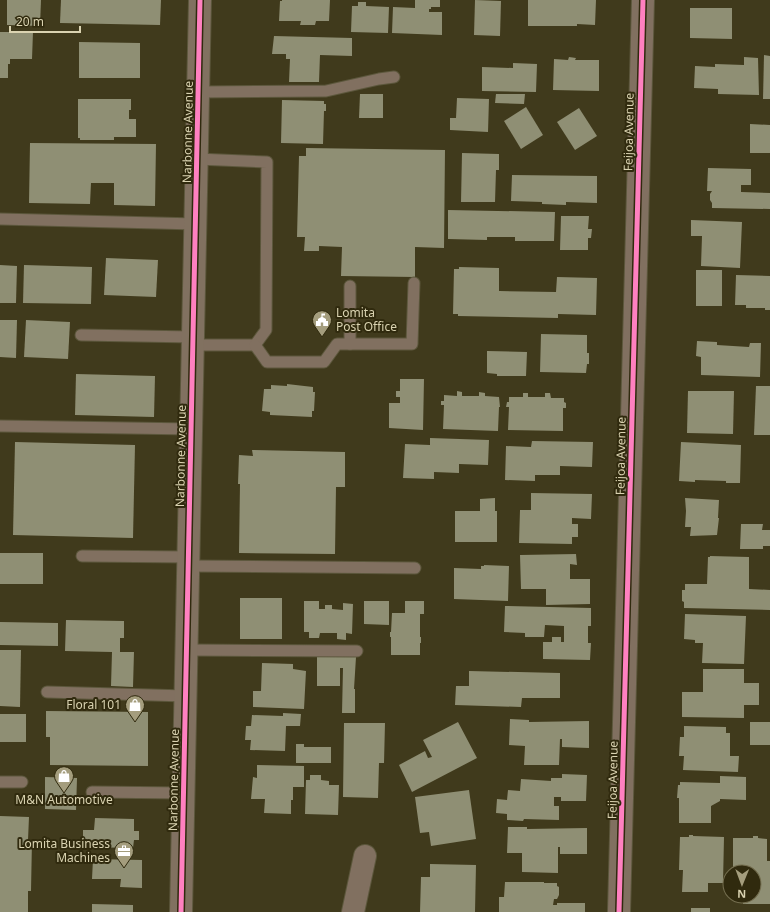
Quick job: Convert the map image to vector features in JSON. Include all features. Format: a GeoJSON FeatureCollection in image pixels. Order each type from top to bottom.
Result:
{"type":"FeatureCollection","features":[{"type":"Feature","properties":{"kind":"main road","name":"Narbonne Avenue"},"geometry":{"type":"LineString","coordinates":[[181,912],[200,0]]}},
{"type":"Feature","properties":{"kind":"street","name":"Feijoa Avenue"},"geometry":{"type":"LineString","coordinates":[[619,912],[643,0]]}},
{"type":"Feature","properties":{"kind":"street"},"geometry":{"type":"LineString","coordinates":[[353,912],[365,856]]}},
{"type":"Feature","properties":{"kind":"lane"},"geometry":{"type":"LineString","coordinates":[[198,92],[326,91],[394,77]]}},
{"type":"Feature","properties":{"kind":"lane"},"geometry":{"type":"LineString","coordinates":[[197,159],[267,162],[266,330],[255,345]]}},
{"type":"Feature","properties":{"kind":"lane"},"geometry":{"type":"LineString","coordinates":[[0,219],[196,224]]}},
{"type":"Feature","properties":{"kind":"lane"},"geometry":{"type":"LineString","coordinates":[[255,345],[267,362],[324,362],[337,344],[412,344],[414,283]]}},
{"type":"Feature","properties":{"kind":"lane"},"geometry":{"type":"LineString","coordinates":[[350,286],[350,344]]}},
{"type":"Feature","properties":{"kind":"lane"},"geometry":{"type":"LineString","coordinates":[[80,335],[255,345]]}},
{"type":"Feature","properties":{"kind":"lane"},"geometry":{"type":"LineString","coordinates":[[0,426],[192,429]]}},
{"type":"Feature","properties":{"kind":"lane"},"geometry":{"type":"LineString","coordinates":[[82,556],[415,568]]}},
{"type":"Feature","properties":{"kind":"lane"},"geometry":{"type":"LineString","coordinates":[[187,650],[357,651]]}},
{"type":"Feature","properties":{"kind":"lane"},"geometry":{"type":"LineString","coordinates":[[47,692],[186,696]]}},
{"type":"Feature","properties":{"kind":"lane"},"geometry":{"type":"LineString","coordinates":[[0,782],[22,782]]}},
{"type":"Feature","properties":{"kind":"lane"},"geometry":{"type":"LineString","coordinates":[[92,792],[184,793]]}},
{"type":"Feature","properties":{"kind":"building"},"geometry":{"type":"Polygon","coordinates":[[[7,0],[41,0],[40,26],[7,25],[7,0]]]}},
{"type":"Feature","properties":{"kind":"building"},"geometry":{"type":"Polygon","coordinates":[[[61,0],[161,0],[160,25],[60,23],[61,0]]]}},
{"type":"Feature","properties":{"kind":"building"},"geometry":{"type":"Polygon","coordinates":[[[330,0],[329,21],[316,21],[315,25],[300,25],[301,21],[279,21],[280,1],[330,0]]]}},
{"type":"Feature","properties":{"kind":"building"},"geometry":{"type":"Polygon","coordinates":[[[415,0],[440,0],[440,7],[431,7],[429,12],[442,12],[442,35],[392,33],[393,7],[415,8],[415,0]]]}},
{"type":"Feature","properties":{"kind":"building"},"geometry":{"type":"Polygon","coordinates":[[[475,0],[501,1],[500,36],[474,35],[475,0]]]}},
{"type":"Feature","properties":{"kind":"building"},"geometry":{"type":"Polygon","coordinates":[[[528,0],[596,0],[595,25],[577,24],[577,26],[528,26],[528,0]]]}},
{"type":"Feature","properties":{"kind":"building"},"geometry":{"type":"Polygon","coordinates":[[[358,2],[366,2],[366,6],[389,7],[388,33],[351,32],[352,6],[358,6],[358,2]]]}},
{"type":"Feature","properties":{"kind":"building"},"geometry":{"type":"Polygon","coordinates":[[[690,8],[732,8],[732,39],[690,38],[690,8]]]}},
{"type":"Feature","properties":{"kind":"building"},"geometry":{"type":"Polygon","coordinates":[[[0,32],[33,32],[32,59],[10,59],[10,64],[8,64],[8,78],[0,78],[0,32]]]}},
{"type":"Feature","properties":{"kind":"building"},"geometry":{"type":"Polygon","coordinates":[[[274,36],[352,38],[352,56],[320,55],[319,82],[289,82],[290,59],[286,59],[286,54],[272,54],[274,36]]]}},
{"type":"Feature","properties":{"kind":"building"},"geometry":{"type":"Polygon","coordinates":[[[79,42],[140,43],[140,78],[79,78],[79,42]]]}},
{"type":"Feature","properties":{"kind":"building"},"geometry":{"type":"Polygon","coordinates":[[[764,55],[770,56],[770,99],[763,99],[764,55]]]}},
{"type":"Feature","properties":{"kind":"building"},"geometry":{"type":"Polygon","coordinates":[[[569,57],[576,58],[575,60],[599,60],[599,91],[553,90],[554,59],[568,60],[569,57]]]}},
{"type":"Feature","properties":{"kind":"building"},"geometry":{"type":"Polygon","coordinates":[[[744,57],[758,58],[759,95],[718,94],[718,89],[694,88],[695,66],[715,67],[715,64],[744,65],[744,57]]]}},
{"type":"Feature","properties":{"kind":"building"},"geometry":{"type":"Polygon","coordinates":[[[513,63],[537,64],[536,92],[482,91],[482,67],[513,68],[513,63]]]}},
{"type":"Feature","properties":{"kind":"building"},"geometry":{"type":"Polygon","coordinates":[[[360,94],[383,94],[383,118],[359,118],[360,94]]]}},
{"type":"Feature","properties":{"kind":"building"},"geometry":{"type":"Polygon","coordinates":[[[496,94],[525,94],[524,104],[495,103],[496,94]]]}},
{"type":"Feature","properties":{"kind":"building"},"geometry":{"type":"Polygon","coordinates":[[[457,98],[489,99],[488,132],[450,130],[450,118],[456,118],[457,98]]]}},
{"type":"Feature","properties":{"kind":"building"},"geometry":{"type":"Polygon","coordinates":[[[78,99],[131,99],[129,119],[136,119],[136,137],[114,137],[114,140],[80,140],[80,138],[78,138],[78,99]]]}},
{"type":"Feature","properties":{"kind":"building"},"geometry":{"type":"Polygon","coordinates":[[[282,100],[324,101],[324,104],[326,104],[326,111],[324,111],[323,144],[281,143],[282,100]]]}},
{"type":"Feature","properties":{"kind":"building"},"geometry":{"type":"Polygon","coordinates":[[[526,107],[543,135],[521,149],[504,121],[526,107]]]}},
{"type":"Feature","properties":{"kind":"building"},"geometry":{"type":"Polygon","coordinates":[[[579,108],[597,136],[575,150],[557,122],[579,108]]]}},
{"type":"Feature","properties":{"kind":"building"},"geometry":{"type":"Polygon","coordinates":[[[750,124],[770,125],[770,153],[750,153],[750,124]]]}},
{"type":"Feature","properties":{"kind":"building"},"geometry":{"type":"Polygon","coordinates":[[[30,143],[156,144],[155,206],[114,205],[114,183],[91,183],[90,204],[29,203],[30,143]]]}},
{"type":"Feature","properties":{"kind":"building"},"geometry":{"type":"Polygon","coordinates":[[[306,148],[445,150],[444,248],[415,247],[415,277],[341,276],[342,247],[319,246],[319,251],[304,251],[305,237],[297,237],[299,156],[306,156],[306,148]]]}},
{"type":"Feature","properties":{"kind":"building"},"geometry":{"type":"Polygon","coordinates":[[[462,153],[499,154],[499,170],[496,170],[495,202],[461,202],[462,153]]]}},
{"type":"Feature","properties":{"kind":"building"},"geometry":{"type":"Polygon","coordinates":[[[708,168],[751,169],[751,185],[741,185],[741,192],[770,193],[770,209],[712,208],[710,194],[712,191],[707,191],[708,168]]]}},
{"type":"Feature","properties":{"kind":"building"},"geometry":{"type":"Polygon","coordinates":[[[512,175],[597,176],[597,203],[566,202],[566,205],[542,204],[542,202],[511,201],[512,175]]]}},
{"type":"Feature","properties":{"kind":"building"},"geometry":{"type":"Polygon","coordinates":[[[448,210],[555,212],[554,241],[515,241],[515,237],[487,237],[487,240],[448,239],[448,210]]]}},
{"type":"Feature","properties":{"kind":"building"},"geometry":{"type":"Polygon","coordinates":[[[561,216],[589,216],[588,229],[592,229],[591,238],[588,238],[588,250],[560,250],[561,216]]]}},
{"type":"Feature","properties":{"kind":"building"},"geometry":{"type":"Polygon","coordinates":[[[691,220],[742,222],[740,268],[701,266],[702,236],[691,236],[691,220]]]}},
{"type":"Feature","properties":{"kind":"building"},"geometry":{"type":"Polygon","coordinates":[[[106,258],[158,260],[156,297],[104,295],[106,258]]]}},
{"type":"Feature","properties":{"kind":"building"},"geometry":{"type":"Polygon","coordinates":[[[0,265],[17,266],[16,303],[0,303],[0,265]]]}},
{"type":"Feature","properties":{"kind":"building"},"geometry":{"type":"Polygon","coordinates":[[[24,265],[92,267],[91,304],[23,303],[24,265]]]}},
{"type":"Feature","properties":{"kind":"building"},"geometry":{"type":"Polygon","coordinates":[[[459,267],[499,268],[499,291],[556,292],[557,277],[597,278],[596,315],[558,314],[558,318],[458,316],[458,314],[453,314],[454,269],[459,269],[459,267]]]}},
{"type":"Feature","properties":{"kind":"building"},"geometry":{"type":"Polygon","coordinates":[[[696,270],[722,270],[722,306],[696,306],[696,270]]]}},
{"type":"Feature","properties":{"kind":"building"},"geometry":{"type":"Polygon","coordinates":[[[736,275],[770,276],[770,310],[765,310],[765,308],[746,308],[746,305],[735,305],[736,275]]]}},
{"type":"Feature","properties":{"kind":"building"},"geometry":{"type":"Polygon","coordinates":[[[0,320],[17,320],[16,358],[0,357],[0,320]]]}},
{"type":"Feature","properties":{"kind":"building"},"geometry":{"type":"Polygon","coordinates":[[[26,320],[70,322],[68,359],[24,357],[26,320]]]}},
{"type":"Feature","properties":{"kind":"building"},"geometry":{"type":"Polygon","coordinates":[[[541,334],[587,335],[587,353],[589,353],[589,364],[587,364],[586,373],[540,372],[541,334]]]}},
{"type":"Feature","properties":{"kind":"building"},"geometry":{"type":"Polygon","coordinates":[[[697,341],[717,342],[717,345],[749,347],[750,343],[761,343],[760,377],[701,375],[701,357],[696,356],[697,341]]]}},
{"type":"Feature","properties":{"kind":"building"},"geometry":{"type":"Polygon","coordinates":[[[487,351],[527,352],[526,376],[497,376],[497,374],[487,373],[487,351]]]}},
{"type":"Feature","properties":{"kind":"building"},"geometry":{"type":"Polygon","coordinates":[[[76,374],[155,376],[154,417],[75,415],[76,374]]]}},
{"type":"Feature","properties":{"kind":"building"},"geometry":{"type":"Polygon","coordinates":[[[400,379],[424,379],[423,430],[389,428],[389,403],[400,403],[400,397],[396,397],[396,391],[400,391],[400,379]]]}},
{"type":"Feature","properties":{"kind":"building"},"geometry":{"type":"Polygon","coordinates":[[[287,384],[313,387],[313,392],[315,392],[314,411],[312,411],[312,417],[270,415],[270,412],[262,411],[264,389],[271,389],[271,385],[287,386],[287,384]]]}},
{"type":"Feature","properties":{"kind":"building"},"geometry":{"type":"Polygon","coordinates":[[[756,386],[770,386],[770,435],[754,435],[756,386]]]}},
{"type":"Feature","properties":{"kind":"building"},"geometry":{"type":"Polygon","coordinates":[[[457,391],[462,392],[462,396],[479,396],[479,392],[485,393],[485,396],[499,397],[500,407],[498,431],[443,429],[444,405],[441,405],[441,401],[444,401],[444,395],[457,396],[457,391]]]}},
{"type":"Feature","properties":{"kind":"building"},"geometry":{"type":"Polygon","coordinates":[[[688,391],[734,391],[733,434],[687,433],[688,391]]]}},
{"type":"Feature","properties":{"kind":"building"},"geometry":{"type":"Polygon","coordinates":[[[523,393],[528,393],[528,397],[545,397],[545,393],[550,393],[551,398],[564,398],[566,408],[563,408],[563,431],[508,430],[509,407],[506,407],[507,402],[509,402],[509,397],[523,397],[523,393]]]}},
{"type":"Feature","properties":{"kind":"building"},"geometry":{"type":"Polygon","coordinates":[[[430,438],[489,440],[488,465],[459,464],[459,473],[434,472],[434,479],[403,478],[405,444],[430,445],[430,438]]]}},
{"type":"Feature","properties":{"kind":"building"},"geometry":{"type":"Polygon","coordinates":[[[532,441],[593,442],[592,467],[560,466],[560,475],[535,475],[535,481],[505,480],[506,446],[531,447],[532,441]]]}},
{"type":"Feature","properties":{"kind":"building"},"geometry":{"type":"Polygon","coordinates":[[[15,442],[135,445],[133,538],[13,535],[15,442]]]}},
{"type":"Feature","properties":{"kind":"building"},"geometry":{"type":"Polygon","coordinates":[[[681,442],[741,445],[740,483],[726,483],[726,481],[679,481],[681,442]]]}},
{"type":"Feature","properties":{"kind":"building"},"geometry":{"type":"Polygon","coordinates":[[[252,450],[345,452],[345,487],[336,487],[335,554],[239,553],[239,455],[253,456],[252,450]]]}},
{"type":"Feature","properties":{"kind":"building"},"geometry":{"type":"Polygon","coordinates":[[[531,493],[592,494],[591,519],[572,518],[572,524],[578,524],[578,537],[572,537],[572,544],[519,543],[520,510],[531,510],[531,493]]]}},
{"type":"Feature","properties":{"kind":"building"},"geometry":{"type":"Polygon","coordinates":[[[495,498],[495,511],[497,511],[497,542],[455,542],[455,511],[480,511],[480,499],[495,498]]]}},
{"type":"Feature","properties":{"kind":"building"},"geometry":{"type":"Polygon","coordinates":[[[685,498],[719,500],[717,535],[690,536],[691,527],[685,527],[685,498]]]}},
{"type":"Feature","properties":{"kind":"building"},"geometry":{"type":"Polygon","coordinates":[[[741,524],[763,524],[762,530],[770,530],[770,546],[763,546],[763,549],[740,549],[741,524]]]}},
{"type":"Feature","properties":{"kind":"building"},"geometry":{"type":"Polygon","coordinates":[[[0,553],[43,553],[43,584],[0,584],[0,553]]]}},
{"type":"Feature","properties":{"kind":"building"},"geometry":{"type":"Polygon","coordinates":[[[576,554],[577,565],[570,564],[570,579],[590,579],[590,604],[546,605],[546,589],[521,589],[520,555],[576,554]]]}},
{"type":"Feature","properties":{"kind":"building"},"geometry":{"type":"Polygon","coordinates":[[[708,557],[749,557],[749,589],[770,590],[770,610],[684,608],[684,602],[682,601],[682,590],[685,590],[685,584],[707,584],[708,557]]]}},
{"type":"Feature","properties":{"kind":"building"},"geometry":{"type":"Polygon","coordinates":[[[481,566],[509,566],[508,601],[454,599],[454,568],[481,569],[481,566]]]}},
{"type":"Feature","properties":{"kind":"building"},"geometry":{"type":"Polygon","coordinates":[[[240,598],[282,598],[282,639],[240,639],[240,598]]]}},
{"type":"Feature","properties":{"kind":"building"},"geometry":{"type":"Polygon","coordinates":[[[304,601],[319,601],[319,609],[325,609],[325,605],[332,605],[332,609],[343,610],[343,603],[353,604],[352,634],[346,633],[346,640],[337,639],[337,633],[320,633],[319,638],[309,638],[309,632],[304,632],[304,601]]]}},
{"type":"Feature","properties":{"kind":"building"},"geometry":{"type":"Polygon","coordinates":[[[364,601],[389,601],[389,625],[364,624],[364,601]]]}},
{"type":"Feature","properties":{"kind":"building"},"geometry":{"type":"Polygon","coordinates":[[[405,601],[424,601],[424,614],[420,614],[420,655],[391,655],[390,632],[392,613],[405,613],[405,601]]]}},
{"type":"Feature","properties":{"kind":"building"},"geometry":{"type":"Polygon","coordinates":[[[505,606],[591,608],[591,626],[588,626],[588,643],[591,643],[590,660],[543,659],[543,642],[552,642],[552,637],[561,637],[561,642],[564,642],[564,626],[545,625],[544,637],[525,637],[525,633],[504,632],[505,606]]]}},
{"type":"Feature","properties":{"kind":"building"},"geometry":{"type":"Polygon","coordinates":[[[685,614],[746,616],[744,664],[702,663],[703,643],[695,643],[695,640],[684,639],[685,614]]]}},
{"type":"Feature","properties":{"kind":"building"},"geometry":{"type":"Polygon","coordinates":[[[66,620],[124,621],[124,638],[120,638],[120,652],[134,652],[133,687],[111,686],[112,652],[65,651],[66,620]]]}},
{"type":"Feature","properties":{"kind":"building"},"geometry":{"type":"Polygon","coordinates":[[[0,622],[58,623],[58,646],[0,645],[0,622]]]}},
{"type":"Feature","properties":{"kind":"building"},"geometry":{"type":"Polygon","coordinates":[[[0,650],[21,650],[20,707],[0,706],[0,650]]]}},
{"type":"Feature","properties":{"kind":"building"},"geometry":{"type":"Polygon","coordinates":[[[317,656],[356,657],[354,689],[355,713],[342,713],[343,668],[340,668],[340,686],[317,686],[317,656]]]}},
{"type":"Feature","properties":{"kind":"building"},"geometry":{"type":"Polygon","coordinates":[[[262,663],[293,664],[293,669],[306,671],[304,709],[253,707],[253,691],[261,691],[262,663]]]}},
{"type":"Feature","properties":{"kind":"building"},"geometry":{"type":"Polygon","coordinates":[[[703,669],[744,669],[744,683],[759,683],[759,705],[744,705],[744,718],[682,717],[682,692],[703,692],[703,669]]]}},
{"type":"Feature","properties":{"kind":"building"},"geometry":{"type":"Polygon","coordinates":[[[469,671],[560,673],[560,698],[522,698],[521,707],[455,705],[456,686],[469,686],[469,671]]]}},
{"type":"Feature","properties":{"kind":"building"},"geometry":{"type":"Polygon","coordinates":[[[46,711],[148,712],[148,766],[50,765],[50,737],[46,737],[46,711]]]}},
{"type":"Feature","properties":{"kind":"building"},"geometry":{"type":"Polygon","coordinates":[[[283,713],[301,714],[300,726],[286,726],[285,751],[250,750],[251,740],[245,740],[246,726],[251,726],[252,715],[283,716],[283,713]]]}},
{"type":"Feature","properties":{"kind":"building"},"geometry":{"type":"Polygon","coordinates":[[[0,714],[26,714],[26,742],[0,742],[0,714]]]}},
{"type":"Feature","properties":{"kind":"building"},"geometry":{"type":"Polygon","coordinates":[[[510,719],[529,720],[529,722],[589,721],[589,748],[562,747],[562,739],[560,739],[559,765],[524,765],[525,746],[509,745],[510,719]]]}},
{"type":"Feature","properties":{"kind":"building"},"geometry":{"type":"Polygon","coordinates":[[[458,722],[477,758],[412,792],[399,765],[425,751],[428,758],[432,757],[423,740],[458,722]]]}},
{"type":"Feature","properties":{"kind":"building"},"geometry":{"type":"Polygon","coordinates":[[[750,722],[770,722],[770,745],[750,745],[750,722]]]}},
{"type":"Feature","properties":{"kind":"building"},"geometry":{"type":"Polygon","coordinates":[[[344,723],[385,723],[384,763],[379,763],[378,798],[343,797],[344,723]]]}},
{"type":"Feature","properties":{"kind":"building"},"geometry":{"type":"Polygon","coordinates":[[[684,726],[726,727],[726,733],[730,733],[730,756],[739,756],[738,772],[683,770],[684,756],[679,756],[680,737],[684,737],[684,726]]]}},
{"type":"Feature","properties":{"kind":"building"},"geometry":{"type":"Polygon","coordinates":[[[296,744],[304,744],[304,747],[331,747],[331,763],[296,763],[296,744]]]}},
{"type":"Feature","properties":{"kind":"building"},"geometry":{"type":"Polygon","coordinates":[[[257,765],[304,766],[304,787],[293,787],[291,814],[264,813],[265,799],[251,799],[253,777],[257,778],[257,765]]]}},
{"type":"Feature","properties":{"kind":"building"},"geometry":{"type":"Polygon","coordinates":[[[562,774],[587,775],[586,801],[561,801],[561,797],[554,797],[554,806],[559,806],[559,820],[507,820],[507,814],[496,813],[497,799],[507,800],[508,790],[520,791],[521,779],[551,781],[551,778],[562,778],[562,774]]]}},
{"type":"Feature","properties":{"kind":"building"},"geometry":{"type":"Polygon","coordinates":[[[310,775],[321,775],[321,780],[329,781],[329,785],[339,785],[338,815],[305,814],[306,780],[310,780],[310,775]]]}},
{"type":"Feature","properties":{"kind":"building"},"geometry":{"type":"Polygon","coordinates":[[[720,776],[746,777],[746,800],[720,799],[720,801],[711,806],[711,823],[679,823],[679,798],[677,798],[678,785],[680,785],[680,782],[720,783],[720,776]]]}},
{"type":"Feature","properties":{"kind":"building"},"geometry":{"type":"Polygon","coordinates":[[[45,777],[77,778],[76,810],[45,809],[45,777]]]}},
{"type":"Feature","properties":{"kind":"building"},"geometry":{"type":"Polygon","coordinates":[[[469,790],[476,839],[431,846],[429,832],[420,833],[415,797],[469,790]]]}},
{"type":"Feature","properties":{"kind":"building"},"geometry":{"type":"Polygon","coordinates":[[[0,816],[29,817],[28,840],[32,840],[31,891],[28,891],[28,912],[0,912],[0,816]]]}},
{"type":"Feature","properties":{"kind":"building"},"geometry":{"type":"Polygon","coordinates":[[[95,818],[134,819],[134,831],[139,831],[139,840],[134,840],[133,848],[83,847],[83,830],[94,830],[95,818]]]}},
{"type":"Feature","properties":{"kind":"building"},"geometry":{"type":"Polygon","coordinates":[[[508,827],[527,827],[527,829],[587,828],[587,854],[560,854],[560,847],[558,847],[558,873],[522,872],[522,853],[507,853],[508,827]]]}},
{"type":"Feature","properties":{"kind":"building"},"geometry":{"type":"Polygon","coordinates":[[[689,835],[693,835],[724,837],[722,883],[708,883],[708,892],[682,892],[683,870],[679,870],[680,837],[689,837],[689,835]]]}},
{"type":"Feature","properties":{"kind":"building"},"geometry":{"type":"Polygon","coordinates":[[[753,836],[758,836],[758,838],[767,839],[767,861],[770,861],[770,904],[762,904],[762,864],[733,864],[733,838],[753,838],[753,836]]]}},
{"type":"Feature","properties":{"kind":"building"},"geometry":{"type":"Polygon","coordinates":[[[93,859],[142,860],[142,888],[120,887],[121,879],[92,879],[93,859]]]}},
{"type":"Feature","properties":{"kind":"building"},"geometry":{"type":"Polygon","coordinates":[[[430,864],[476,865],[475,912],[420,912],[421,877],[430,877],[430,864]]]}},
{"type":"Feature","properties":{"kind":"building"},"geometry":{"type":"Polygon","coordinates":[[[505,882],[557,883],[557,886],[559,887],[559,895],[557,899],[554,899],[553,905],[557,905],[557,903],[585,903],[585,912],[499,912],[499,897],[504,897],[505,882]]]}},
{"type":"Feature","properties":{"kind":"building"},"geometry":{"type":"Polygon","coordinates":[[[92,904],[133,905],[133,912],[92,912],[92,904]]]}},
{"type":"Feature","properties":{"kind":"building"},"geometry":{"type":"Polygon","coordinates":[[[691,908],[710,908],[710,912],[691,912],[691,908]]]}},
{"type":"Feature","properties":{"kind":"cycle path"},"geometry":{"type":"LineString","coordinates":[[181,912],[200,0]]}},
{"type":"Feature","properties":{"kind":"cycle path"},"geometry":{"type":"LineString","coordinates":[[619,912],[643,0]]}},
{"type":"Feature","properties":{"kind":"place","name":"Lomita Post Office"},"geometry":{"type":"Point","coordinates":[322,337]}},
{"type":"Feature","properties":{"kind":"place","name":"Floral 101"},"geometry":{"type":"Point","coordinates":[135,722]}},
{"type":"Feature","properties":{"kind":"place","name":"M&N Automotive"},"geometry":{"type":"Point","coordinates":[64,793]}},
{"type":"Feature","properties":{"kind":"place","name":"Lomita Business Machines"},"geometry":{"type":"Point","coordinates":[124,868]}}]}
